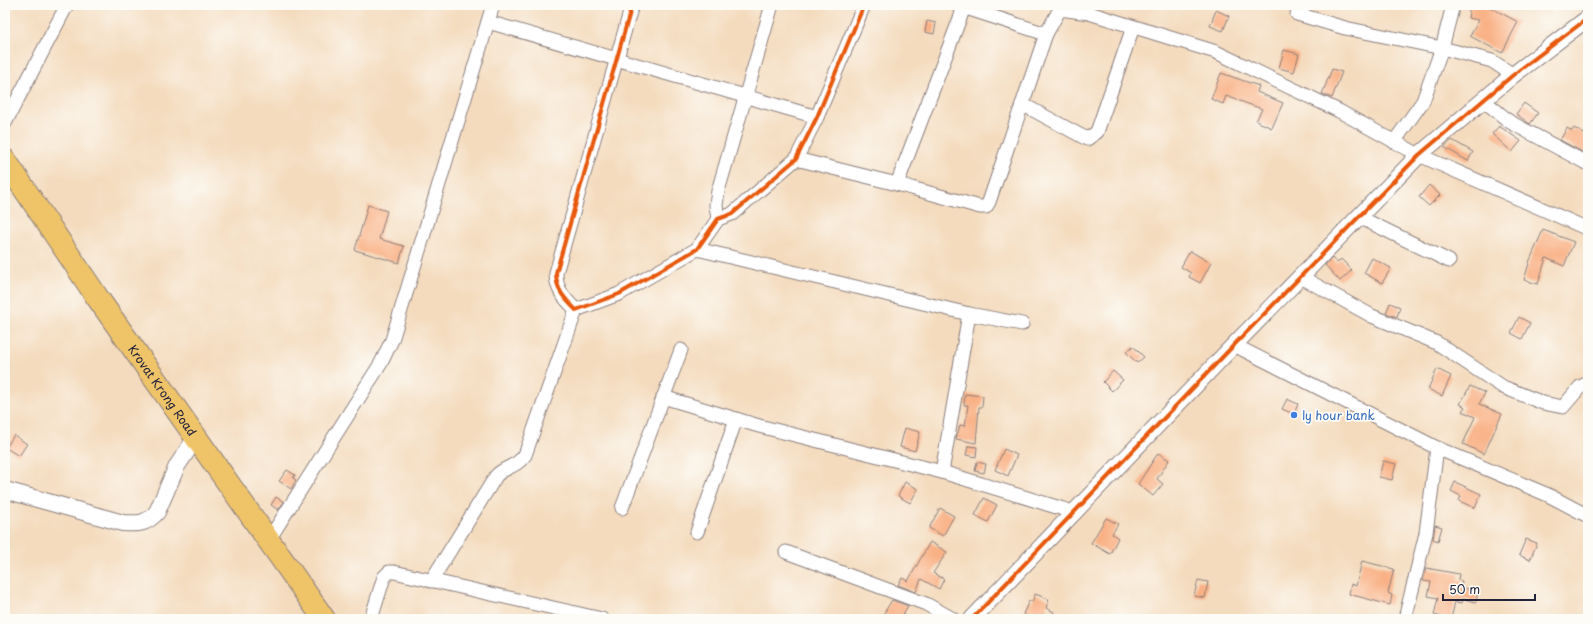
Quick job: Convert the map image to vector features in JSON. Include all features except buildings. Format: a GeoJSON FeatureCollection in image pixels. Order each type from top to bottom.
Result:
{"type":"FeatureCollection","features":[{"type":"Feature","properties":{"kind":"highway","name":"Krovat Krong Road"},"geometry":{"type":"LineString","coordinates":[[5,160],[97,297],[197,436],[268,541],[324,619]]}},
{"type":"Feature","properties":{"kind":"street"},"geometry":{"type":"LineString","coordinates":[[5,123],[67,5]]}},
{"type":"Feature","properties":{"kind":"street"},"geometry":{"type":"LineString","coordinates":[[268,541],[381,363],[392,340],[493,5]]}},
{"type":"Feature","properties":{"kind":"street"},"geometry":{"type":"LineString","coordinates":[[576,310],[561,295],[556,283],[556,273],[615,59],[632,5]]}},
{"type":"Feature","properties":{"kind":"street"},"geometry":{"type":"LineString","coordinates":[[718,219],[716,205],[718,191],[744,96],[772,5]]}},
{"type":"Feature","properties":{"kind":"street"},"geometry":{"type":"LineString","coordinates":[[431,581],[496,476],[501,470],[515,466],[525,455],[576,310],[618,294],[696,249],[718,219],[732,214],[796,159],[817,117],[864,5]]}},
{"type":"Feature","properties":{"kind":"street"},"geometry":{"type":"LineString","coordinates":[[1394,142],[1422,101],[1442,48],[1453,5]]}},
{"type":"Feature","properties":{"kind":"street"},"geometry":{"type":"LineString","coordinates":[[897,184],[962,6],[1046,34]]}},
{"type":"Feature","properties":{"kind":"street"},"geometry":{"type":"LineString","coordinates":[[796,159],[897,184],[980,207],[986,207],[1046,34],[1060,7],[1089,12],[1216,52],[1339,111],[1419,155],[1588,229]]}},
{"type":"Feature","properties":{"kind":"street"},"geometry":{"type":"LineString","coordinates":[[1297,14],[1365,33],[1442,48],[1492,61],[1513,76]]}},
{"type":"Feature","properties":{"kind":"street"},"geometry":{"type":"LineString","coordinates":[[972,619],[1073,512],[1419,155],[1483,100],[1588,18]]}},
{"type":"Feature","properties":{"kind":"street"},"geometry":{"type":"LineString","coordinates":[[488,22],[817,117]]}},
{"type":"Feature","properties":{"kind":"street"},"geometry":{"type":"LineString","coordinates":[[1022,104],[1087,139],[1097,132],[1133,26]]}},
{"type":"Feature","properties":{"kind":"street"},"geometry":{"type":"LineString","coordinates":[[1483,100],[1510,122],[1588,164]]}},
{"type":"Feature","properties":{"kind":"street"},"geometry":{"type":"LineString","coordinates":[[1359,217],[1449,261]]}},
{"type":"Feature","properties":{"kind":"street"},"geometry":{"type":"LineString","coordinates":[[696,249],[970,314],[1022,324]]}},
{"type":"Feature","properties":{"kind":"street"},"geometry":{"type":"LineString","coordinates":[[1301,277],[1372,316],[1437,343],[1503,387],[1543,403],[1563,407],[1580,387],[1588,383]]}},
{"type":"Feature","properties":{"kind":"street"},"geometry":{"type":"LineString","coordinates":[[942,472],[970,314]]}},
{"type":"Feature","properties":{"kind":"street"},"geometry":{"type":"LineString","coordinates":[[1234,345],[1437,448],[1548,495],[1588,516]]}},
{"type":"Feature","properties":{"kind":"street"},"geometry":{"type":"LineString","coordinates":[[622,508],[681,350]]}},
{"type":"Feature","properties":{"kind":"street"},"geometry":{"type":"LineString","coordinates":[[663,397],[736,419],[942,472],[1073,512]]}},
{"type":"Feature","properties":{"kind":"street"},"geometry":{"type":"LineString","coordinates":[[697,532],[736,419]]}},
{"type":"Feature","properties":{"kind":"street"},"geometry":{"type":"LineString","coordinates":[[5,490],[124,523],[141,524],[157,512],[178,466],[197,436]]}},
{"type":"Feature","properties":{"kind":"street"},"geometry":{"type":"LineString","coordinates":[[1404,619],[1426,532],[1437,448]]}},
{"type":"Feature","properties":{"kind":"street"},"geometry":{"type":"LineString","coordinates":[[786,552],[926,604],[949,616]]}},
{"type":"Feature","properties":{"kind":"street"},"geometry":{"type":"LineString","coordinates":[[371,619],[384,577],[389,572],[602,619]]}},
{"type":"Feature","properties":{"kind":"cycle path"},"geometry":{"type":"LineString","coordinates":[[632,5],[556,273],[559,289],[576,310],[619,294],[697,249],[718,219],[732,214],[796,159],[817,117],[864,5]]}},
{"type":"Feature","properties":{"kind":"cycle path"},"geometry":{"type":"LineString","coordinates":[[972,619],[1234,345],[1419,155],[1513,75],[1588,18]]}},
{"type":"Feature","properties":{"kind":"place","name":"ly hour bank"},"geometry":{"type":"Point","coordinates":[1294,415]}}]}
